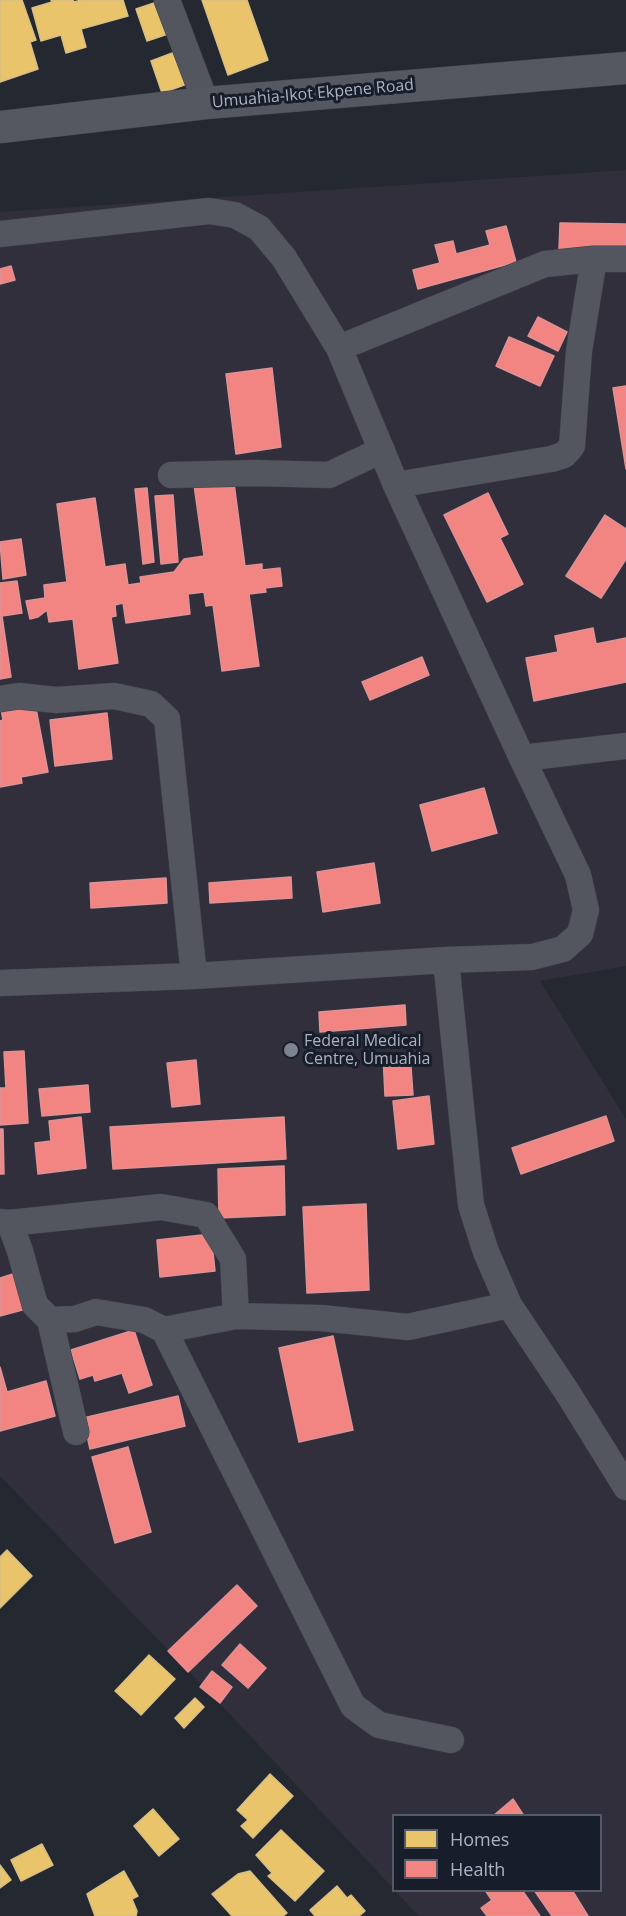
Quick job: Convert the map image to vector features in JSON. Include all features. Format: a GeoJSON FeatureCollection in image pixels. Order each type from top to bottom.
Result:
{"type":"FeatureCollection","features":[{"type":"Feature","properties":{"kind":"main road","name":"Umuahia-Ikot Ekpene Road"},"geometry":{"type":"LineString","coordinates":[[0,127],[206,103],[626,68]]}},
{"type":"Feature","properties":{"kind":"street"},"geometry":{"type":"LineString","coordinates":[[167,0],[206,103]]}},
{"type":"Feature","properties":{"kind":"street"},"geometry":{"type":"LineString","coordinates":[[0,234],[208,211],[235,215],[259,228],[284,258],[339,348],[396,485],[578,875],[586,910],[580,934],[563,950],[532,957],[0,983]]}},
{"type":"Feature","properties":{"kind":"street"},"geometry":{"type":"LineString","coordinates":[[339,348],[545,264],[594,259],[626,259]]}},
{"type":"Feature","properties":{"kind":"street"},"geometry":{"type":"LineString","coordinates":[[396,485],[551,459],[564,455],[572,446],[579,351],[594,259]]}},
{"type":"Feature","properties":{"kind":"street"},"geometry":{"type":"LineString","coordinates":[[171,475],[256,473],[329,475],[382,450]]}},
{"type":"Feature","properties":{"kind":"street"},"geometry":{"type":"LineString","coordinates":[[0,699],[19,696],[56,700],[114,696],[151,704],[167,718],[194,975]]}},
{"type":"Feature","properties":{"kind":"street"},"geometry":{"type":"LineString","coordinates":[[522,758],[626,746]]}},
{"type":"Feature","properties":{"kind":"street"},"geometry":{"type":"LineString","coordinates":[[446,960],[471,1205],[486,1252],[509,1305],[626,1487]]}},
{"type":"Feature","properties":{"kind":"street"},"geometry":{"type":"LineString","coordinates":[[76,1432],[50,1320],[35,1305],[20,1251],[5,1222],[161,1207],[206,1215],[233,1259],[236,1316]]}},
{"type":"Feature","properties":{"kind":"street"},"geometry":{"type":"LineString","coordinates":[[164,1330],[236,1316],[321,1318],[408,1327],[509,1305]]}},
{"type":"Feature","properties":{"kind":"street"},"geometry":{"type":"LineString","coordinates":[[50,1320],[75,1319],[96,1312],[144,1320],[164,1330],[353,1706],[379,1725],[451,1740]]}},
{"type":"Feature","properties":{"kind":"shaded area","name":"Federal Medical Centre, Umuahia"},"geometry":{"type":"Polygon","coordinates":[[[626,170],[626,966],[540,981],[626,1119],[626,1916],[419,1916],[396,1892],[602,1892],[602,1814],[392,1814],[392,1887],[224,1708],[0,1476],[0,212],[626,170]]]}},
{"type":"Feature","properties":{"kind":"building: Homes"},"geometry":{"type":"Polygon","coordinates":[[[0,0],[22,0],[36,40],[30,42],[38,69],[0,82],[0,0]]]}},
{"type":"Feature","properties":{"kind":"building: Homes"},"geometry":{"type":"Polygon","coordinates":[[[51,0],[73,0],[74,2],[123,0],[128,16],[81,29],[86,47],[66,53],[61,35],[41,41],[32,8],[52,2],[51,0]]]}},
{"type":"Feature","properties":{"kind":"building: Homes"},"geometry":{"type":"Polygon","coordinates":[[[202,0],[247,0],[268,60],[228,75],[202,0]]]}},
{"type":"Feature","properties":{"kind":"building: Homes"},"geometry":{"type":"Polygon","coordinates":[[[157,2],[168,34],[147,41],[136,9],[157,2]]]}},
{"type":"Feature","properties":{"kind":"building: Homes"},"geometry":{"type":"Polygon","coordinates":[[[175,52],[187,84],[162,93],[151,61],[175,52]]]}},
{"type":"Feature","properties":{"kind":"building: Homes"},"geometry":{"type":"Polygon","coordinates":[[[7,1550],[32,1576],[0,1608],[0,1557],[7,1550]]]}},
{"type":"Feature","properties":{"kind":"building: Homes"},"geometry":{"type":"Polygon","coordinates":[[[149,1655],[175,1679],[141,1715],[115,1691],[149,1655]]]}},
{"type":"Feature","properties":{"kind":"building: Homes"},"geometry":{"type":"Polygon","coordinates":[[[195,1698],[204,1707],[184,1728],[175,1718],[195,1698]]]}},
{"type":"Feature","properties":{"kind":"building: Homes"},"geometry":{"type":"Polygon","coordinates":[[[270,1774],[293,1796],[253,1838],[241,1826],[248,1820],[237,1810],[270,1774]]]}},
{"type":"Feature","properties":{"kind":"building: Homes"},"geometry":{"type":"Polygon","coordinates":[[[153,1809],[179,1839],[159,1856],[134,1826],[153,1809]]]}},
{"type":"Feature","properties":{"kind":"building: Homes"},"geometry":{"type":"Polygon","coordinates":[[[281,1830],[324,1871],[295,1901],[268,1876],[272,1873],[256,1855],[281,1830]]]}},
{"type":"Feature","properties":{"kind":"building: Homes"},"geometry":{"type":"Polygon","coordinates":[[[42,1844],[53,1865],[21,1881],[11,1860],[42,1844]]]}},
{"type":"Feature","properties":{"kind":"building: Homes"},"geometry":{"type":"Polygon","coordinates":[[[0,1865],[11,1880],[0,1888],[0,1865]]]}},
{"type":"Feature","properties":{"kind":"building: Homes"},"geometry":{"type":"Polygon","coordinates":[[[124,1871],[138,1896],[132,1899],[137,1911],[136,1916],[95,1916],[87,1894],[124,1871]]]}},
{"type":"Feature","properties":{"kind":"building: Homes"},"geometry":{"type":"Polygon","coordinates":[[[250,1871],[287,1913],[283,1916],[232,1916],[212,1894],[238,1874],[250,1871]]]}},
{"type":"Feature","properties":{"kind":"building: Homes"},"geometry":{"type":"Polygon","coordinates":[[[337,1886],[347,1898],[351,1895],[365,1911],[359,1916],[315,1916],[310,1910],[337,1886]]]}},
{"type":"Feature","properties":{"kind":"building: Health"},"geometry":{"type":"Polygon","coordinates":[[[560,223],[626,224],[626,250],[559,250],[560,223]]]}},
{"type":"Feature","properties":{"kind":"building: Health"},"geometry":{"type":"Polygon","coordinates":[[[506,226],[516,262],[418,289],[413,270],[440,263],[435,245],[453,241],[456,254],[490,245],[486,231],[506,226]]]}},
{"type":"Feature","properties":{"kind":"building: Health"},"geometry":{"type":"Polygon","coordinates":[[[11,266],[15,280],[0,284],[0,269],[11,266]]]}},
{"type":"Feature","properties":{"kind":"building: Health"},"geometry":{"type":"Polygon","coordinates":[[[538,317],[567,332],[558,351],[528,336],[538,317]]]}},
{"type":"Feature","properties":{"kind":"building: Health"},"geometry":{"type":"Polygon","coordinates":[[[509,337],[554,356],[540,386],[496,366],[509,337]]]}},
{"type":"Feature","properties":{"kind":"building: Health"},"geometry":{"type":"Polygon","coordinates":[[[272,368],[281,447],[236,454],[226,374],[272,368]]]}},
{"type":"Feature","properties":{"kind":"building: Health"},"geometry":{"type":"Polygon","coordinates":[[[626,386],[626,469],[613,388],[626,386]]]}},
{"type":"Feature","properties":{"kind":"building: Health"},"geometry":{"type":"Polygon","coordinates":[[[234,483],[245,566],[262,564],[262,570],[280,568],[282,586],[265,588],[266,592],[249,594],[259,666],[222,671],[213,605],[206,606],[204,592],[188,594],[190,614],[126,623],[123,603],[115,605],[116,616],[111,617],[118,663],[79,669],[73,619],[49,622],[47,610],[38,617],[30,619],[26,601],[45,598],[44,585],[67,582],[57,504],[95,498],[105,567],[125,564],[128,585],[141,583],[140,577],[174,572],[184,559],[204,556],[194,485],[234,483]]]}},
{"type":"Feature","properties":{"kind":"building: Health"},"geometry":{"type":"Polygon","coordinates":[[[147,488],[154,562],[143,564],[135,489],[147,488]]]}},
{"type":"Feature","properties":{"kind":"building: Health"},"geometry":{"type":"Polygon","coordinates":[[[488,493],[508,534],[500,538],[523,584],[487,602],[444,515],[488,493]]]}},
{"type":"Feature","properties":{"kind":"building: Health"},"geometry":{"type":"Polygon","coordinates":[[[173,495],[178,562],[161,564],[155,496],[173,495]]]}},
{"type":"Feature","properties":{"kind":"building: Health"},"geometry":{"type":"Polygon","coordinates":[[[605,515],[626,529],[626,559],[601,598],[566,576],[605,515]]]}},
{"type":"Feature","properties":{"kind":"building: Health"},"geometry":{"type":"Polygon","coordinates":[[[21,539],[26,575],[3,579],[0,542],[21,539]]]}},
{"type":"Feature","properties":{"kind":"building: Health"},"geometry":{"type":"Polygon","coordinates":[[[17,581],[22,613],[2,616],[11,677],[0,679],[0,583],[17,581]]]}},
{"type":"Feature","properties":{"kind":"building: Health"},"geometry":{"type":"Polygon","coordinates":[[[593,628],[596,644],[626,638],[626,682],[534,701],[526,658],[558,652],[555,636],[593,628]]]}},
{"type":"Feature","properties":{"kind":"building: Health"},"geometry":{"type":"Polygon","coordinates":[[[422,657],[429,675],[370,700],[362,682],[422,657]]]}},
{"type":"Feature","properties":{"kind":"building: Health"},"geometry":{"type":"Polygon","coordinates":[[[35,703],[48,772],[21,777],[22,783],[0,787],[0,721],[3,720],[1,709],[35,703]]]}},
{"type":"Feature","properties":{"kind":"building: Health"},"geometry":{"type":"Polygon","coordinates":[[[107,713],[112,759],[55,766],[50,720],[107,713]]]}},
{"type":"Feature","properties":{"kind":"building: Health"},"geometry":{"type":"Polygon","coordinates":[[[484,788],[497,833],[432,851],[420,805],[484,788]]]}},
{"type":"Feature","properties":{"kind":"building: Health"},"geometry":{"type":"Polygon","coordinates":[[[374,863],[380,903],[323,912],[317,872],[374,863]]]}},
{"type":"Feature","properties":{"kind":"building: Health"},"geometry":{"type":"Polygon","coordinates":[[[291,877],[292,898],[210,903],[209,883],[291,877]]]}},
{"type":"Feature","properties":{"kind":"building: Health"},"geometry":{"type":"Polygon","coordinates":[[[166,878],[167,903],[91,908],[90,883],[166,878]]]}},
{"type":"Feature","properties":{"kind":"building: Health"},"geometry":{"type":"Polygon","coordinates":[[[405,1005],[406,1025],[320,1032],[319,1012],[405,1005]]]}},
{"type":"Feature","properties":{"kind":"building: Health"},"geometry":{"type":"Polygon","coordinates":[[[24,1051],[28,1123],[0,1125],[0,1088],[6,1088],[4,1052],[24,1051]]]}},
{"type":"Feature","properties":{"kind":"building: Health"},"geometry":{"type":"Polygon","coordinates":[[[410,1053],[413,1095],[385,1096],[383,1055],[410,1053]]]}},
{"type":"Feature","properties":{"kind":"building: Health"},"geometry":{"type":"Polygon","coordinates":[[[196,1060],[200,1104],[172,1107],[167,1063],[196,1060]]]}},
{"type":"Feature","properties":{"kind":"building: Health"},"geometry":{"type":"Polygon","coordinates":[[[88,1085],[90,1112],[42,1116],[39,1089],[88,1085]]]}},
{"type":"Feature","properties":{"kind":"building: Health"},"geometry":{"type":"Polygon","coordinates":[[[429,1096],[434,1144],[398,1149],[393,1101],[429,1096]]]}},
{"type":"Feature","properties":{"kind":"building: Health"},"geometry":{"type":"Polygon","coordinates":[[[606,1116],[614,1141],[521,1174],[512,1148],[606,1116]]]}},
{"type":"Feature","properties":{"kind":"building: Health"},"geometry":{"type":"Polygon","coordinates":[[[81,1117],[86,1168],[38,1174],[35,1143],[51,1141],[49,1121],[81,1117]]]}},
{"type":"Feature","properties":{"kind":"building: Health"},"geometry":{"type":"Polygon","coordinates":[[[284,1117],[286,1159],[113,1169],[110,1127],[284,1117]]]}},
{"type":"Feature","properties":{"kind":"building: Health"},"geometry":{"type":"Polygon","coordinates":[[[0,1129],[3,1129],[4,1174],[0,1174],[0,1129]]]}},
{"type":"Feature","properties":{"kind":"building: Health"},"geometry":{"type":"Polygon","coordinates":[[[284,1166],[285,1215],[219,1218],[218,1169],[284,1166]]]}},
{"type":"Feature","properties":{"kind":"building: Health"},"geometry":{"type":"Polygon","coordinates":[[[366,1204],[369,1290],[307,1293],[303,1207],[366,1204]]]}},
{"type":"Feature","properties":{"kind":"building: Health"},"geometry":{"type":"Polygon","coordinates":[[[211,1234],[215,1271],[160,1277],[157,1240],[211,1234]]]}},
{"type":"Feature","properties":{"kind":"building: Health"},"geometry":{"type":"Polygon","coordinates":[[[16,1273],[26,1309],[0,1316],[0,1278],[16,1273]]]}},
{"type":"Feature","properties":{"kind":"building: Health"},"geometry":{"type":"Polygon","coordinates":[[[134,1330],[152,1385],[129,1393],[122,1373],[95,1381],[93,1375],[80,1379],[71,1350],[134,1330]]]}},
{"type":"Feature","properties":{"kind":"building: Health"},"geometry":{"type":"Polygon","coordinates":[[[333,1336],[353,1430],[299,1442],[279,1348],[333,1336]]]}},
{"type":"Feature","properties":{"kind":"building: Health"},"geometry":{"type":"Polygon","coordinates":[[[0,1367],[7,1392],[46,1381],[55,1416],[0,1431],[0,1367]]]}},
{"type":"Feature","properties":{"kind":"building: Health"},"geometry":{"type":"Polygon","coordinates":[[[178,1396],[185,1426],[90,1449],[83,1418],[178,1396]]]}},
{"type":"Feature","properties":{"kind":"building: Health"},"geometry":{"type":"Polygon","coordinates":[[[128,1447],[151,1532],[115,1543],[92,1457],[128,1447]]]}},
{"type":"Feature","properties":{"kind":"building: Health"},"geometry":{"type":"Polygon","coordinates":[[[237,1585],[257,1606],[188,1672],[168,1651],[237,1585]]]}},
{"type":"Feature","properties":{"kind":"building: Health"},"geometry":{"type":"Polygon","coordinates":[[[240,1644],[266,1668],[248,1688],[222,1665],[240,1644]]]}},
{"type":"Feature","properties":{"kind":"building: Health"},"geometry":{"type":"Polygon","coordinates":[[[212,1671],[232,1687],[220,1703],[200,1687],[212,1671]]]}},
{"type":"Feature","properties":{"kind":"building: Health"},"geometry":{"type":"Polygon","coordinates":[[[513,1799],[523,1814],[495,1814],[513,1799]]]}},
{"type":"Feature","properties":{"kind":"building: Health"},"geometry":{"type":"Polygon","coordinates":[[[486,1892],[523,1892],[540,1916],[487,1916],[481,1908],[496,1897],[491,1899],[486,1892]]]}},
{"type":"Feature","properties":{"kind":"building: Health"},"geometry":{"type":"Polygon","coordinates":[[[535,1892],[573,1892],[588,1916],[552,1916],[535,1892]]]}},
{"type":"Feature","properties":{"kind":"place","name":"Federal Medical Centre, Umuahia"},"geometry":{"type":"Point","coordinates":[291,1050]}}]}
